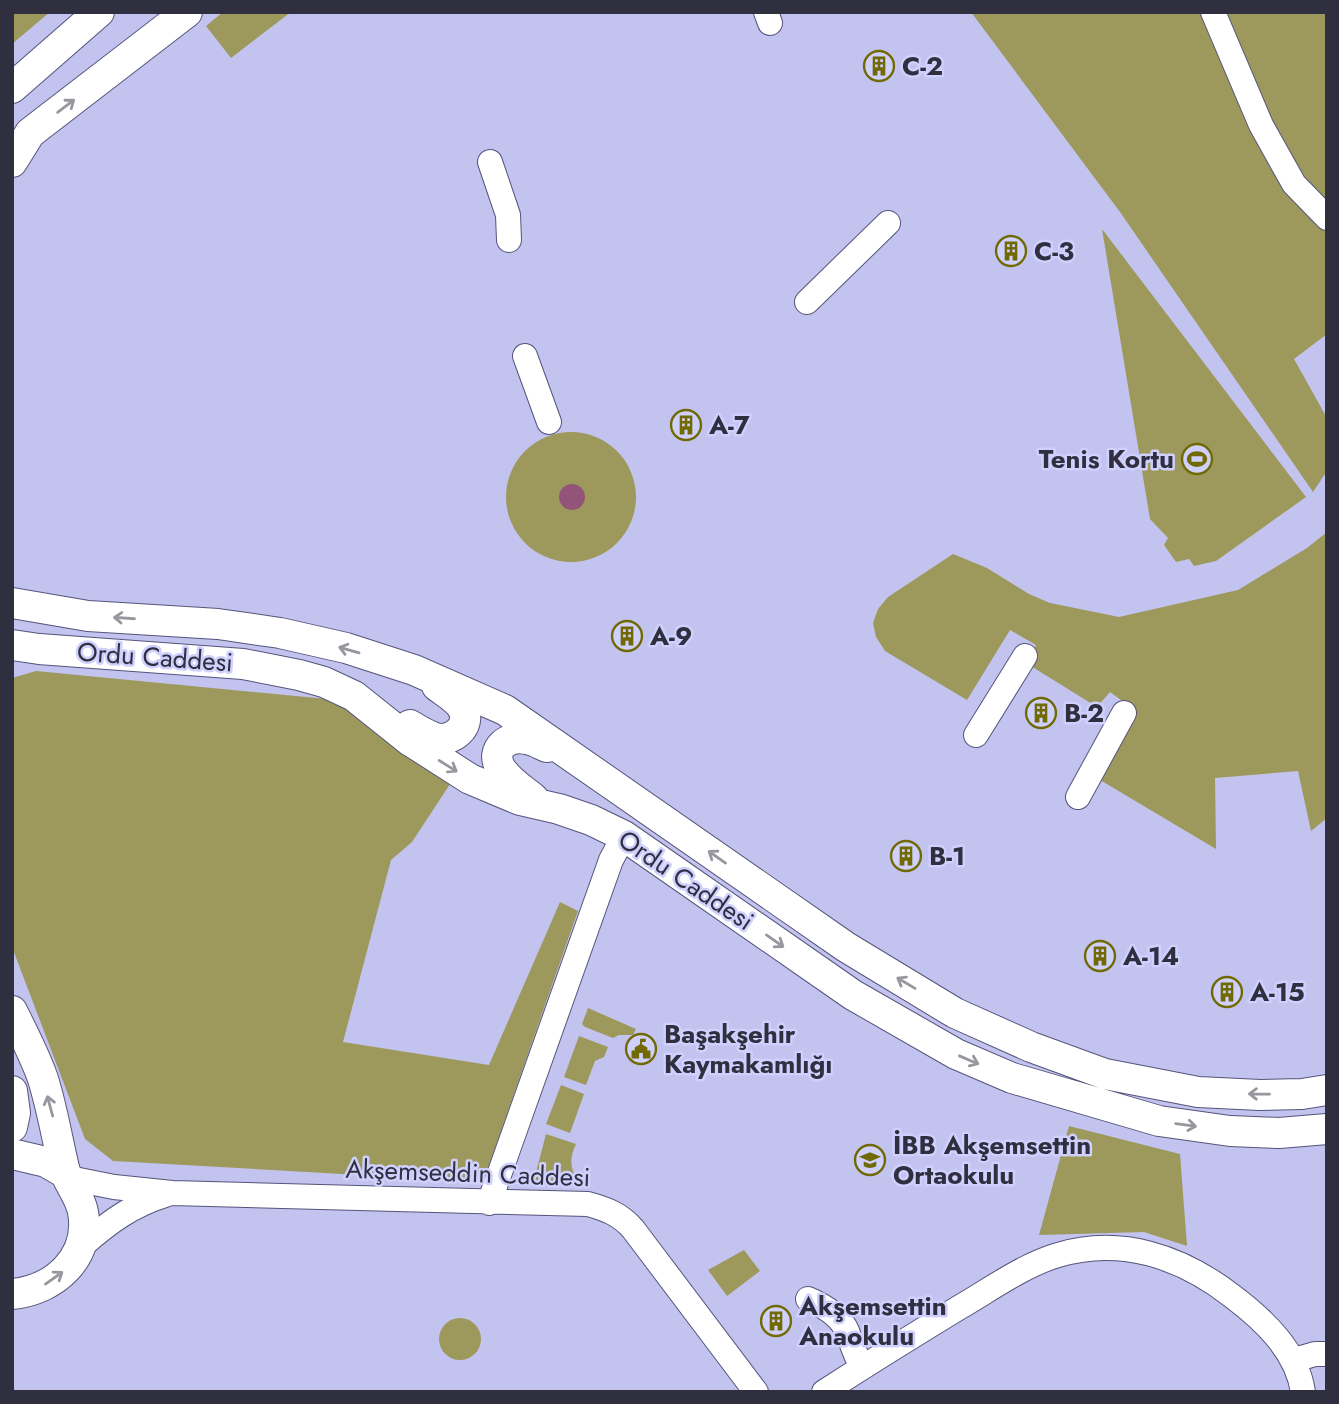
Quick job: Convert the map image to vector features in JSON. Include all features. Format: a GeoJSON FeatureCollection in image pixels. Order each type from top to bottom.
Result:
{"type":"FeatureCollection","features":[{"type":"Feature","properties":{"kind":"main road"},"geometry":{"type":"LineString","coordinates":[[12,88],[99,12]]}},
{"type":"Feature","properties":{"kind":"main road"},"geometry":{"type":"LineString","coordinates":[[15,157],[30,133],[187,12]]}},
{"type":"Feature","properties":{"kind":"main road"},"geometry":{"type":"LineString","coordinates":[[12,581],[34,600],[58,611]]}},
{"type":"Feature","properties":{"kind":"main road","name":"Ordu Caddesi"},"geometry":{"type":"LineString","coordinates":[[12,603],[88,616],[218,624],[280,633],[346,648],[414,670],[505,710],[846,947],[956,1013],[1031,1047],[1105,1074],[1198,1092],[1302,1094],[1327,1090]]}},
{"type":"Feature","properties":{"kind":"main road"},"geometry":{"type":"LineString","coordinates":[[12,662],[26,647]]}},
{"type":"Feature","properties":{"kind":"main road","name":"Ordu Caddesi"},"geometry":{"type":"LineString","coordinates":[[26,647],[243,664],[299,675],[354,696],[410,740],[470,779],[500,794],[591,820],[624,836],[853,995],[956,1054],[1001,1073],[1159,1121],[1230,1131],[1279,1133],[1327,1129]]}},
{"type":"Feature","properties":{"kind":"main road"},"geometry":{"type":"LineString","coordinates":[[354,696],[436,738],[455,736],[466,720],[464,709],[455,699],[414,670]]}},
{"type":"Feature","properties":{"kind":"main road"},"geometry":{"type":"LineString","coordinates":[[541,804],[506,775],[499,765],[497,753],[510,738],[525,738],[591,768]]}},
{"type":"Feature","properties":{"kind":"main road"},"geometry":{"type":"LineString","coordinates":[[12,1011],[43,1081],[67,1175],[77,1191],[83,1212],[83,1245],[66,1270],[37,1289],[12,1294]]}},
{"type":"Feature","properties":{"kind":"main road"},"geometry":{"type":"LineString","coordinates":[[12,1091],[15,1113],[12,1127]]}},
{"type":"Feature","properties":{"kind":"main road"},"geometry":{"type":"LineString","coordinates":[[12,1154],[46,1162],[67,1175]]}},
{"type":"Feature","properties":{"kind":"street"},"geometry":{"type":"LineString","coordinates":[[1213,12],[1261,125],[1294,184],[1327,218]]}},
{"type":"Feature","properties":{"kind":"street"},"geometry":{"type":"LineString","coordinates":[[490,162],[508,215],[509,240]]}},
{"type":"Feature","properties":{"kind":"street"},"geometry":{"type":"LineString","coordinates":[[807,302],[888,223]]}},
{"type":"Feature","properties":{"kind":"street"},"geometry":{"type":"LineString","coordinates":[[525,356],[549,422]]}},
{"type":"Feature","properties":{"kind":"street"},"geometry":{"type":"LineString","coordinates":[[976,735],[1025,656]]}},
{"type":"Feature","properties":{"kind":"street"},"geometry":{"type":"LineString","coordinates":[[1078,797],[1124,713]]}},
{"type":"Feature","properties":{"kind":"street"},"geometry":{"type":"LineString","coordinates":[[489,1203],[611,860],[624,836]]}},
{"type":"Feature","properties":{"kind":"street","name":"Akşemseddin Caddesi"},"geometry":{"type":"LineString","coordinates":[[67,1175],[114,1187],[173,1193],[588,1204],[606,1209],[622,1217],[756,1392]]}},
{"type":"Feature","properties":{"kind":"street","name":"Akşemseddin Caddesi"},"geometry":{"type":"LineString","coordinates":[[83,1245],[124,1212],[145,1201],[173,1193]]}},
{"type":"Feature","properties":{"kind":"street"},"geometry":{"type":"LineString","coordinates":[[824,1392],[1011,1276],[1056,1255],[1089,1247],[1128,1248],[1150,1253],[1174,1261],[1206,1277],[1268,1327],[1294,1360],[1301,1377],[1303,1392]]}},
{"type":"Feature","properties":{"kind":"street"},"geometry":{"type":"LineString","coordinates":[[808,1299],[824,1306],[846,1328],[853,1352],[862,1367]]}},
{"type":"Feature","properties":{"kind":"street"},"geometry":{"type":"LineString","coordinates":[[1294,1360],[1315,1354],[1327,1354]]}},
{"type":"Feature","properties":{"kind":"shaded area"},"geometry":{"type":"Polygon","coordinates":[[[12,12],[50,12],[12,44],[12,12]]]}},
{"type":"Feature","properties":{"kind":"shaded area"},"geometry":{"type":"Polygon","coordinates":[[[223,12],[291,12],[231,58],[206,26],[223,12]]]}},
{"type":"Feature","properties":{"kind":"shaded area"},"geometry":{"type":"Polygon","coordinates":[[[971,12],[1327,12],[1327,334],[1294,359],[1327,418],[1327,471],[1313,492],[1120,212],[971,12]]]}},
{"type":"Feature","properties":{"kind":"shaded area"},"geometry":{"type":"Polygon","coordinates":[[[1102,229],[1306,497],[1216,561],[1194,566],[1189,559],[1176,562],[1164,545],[1168,538],[1150,519],[1102,229]]]}},
{"type":"Feature","properties":{"kind":"shaded area"},"geometry":{"type":"Polygon","coordinates":[[[571,432],[596,437],[617,451],[631,472],[636,497],[631,522],[617,543],[596,557],[571,562],[546,557],[525,543],[511,522],[506,497],[511,472],[525,451],[546,437],[571,432]]]}},
{"type":"Feature","properties":{"kind":"shaded area"},"geometry":{"type":"Polygon","coordinates":[[[572,484],[581,488],[585,497],[581,506],[572,510],[563,506],[559,497],[563,488],[572,484]]]}},
{"type":"Feature","properties":{"kind":"shaded area"},"geometry":{"type":"Polygon","coordinates":[[[1327,532],[1327,818],[1311,831],[1298,771],[1215,778],[1216,849],[1095,777],[1132,708],[1110,692],[1097,707],[1026,663],[1036,645],[1010,630],[967,700],[885,651],[876,637],[873,623],[878,609],[888,597],[953,554],[987,568],[1029,594],[1050,603],[1119,617],[1238,590],[1307,548],[1327,532]]]}},
{"type":"Feature","properties":{"kind":"shaded area"},"geometry":{"type":"Polygon","coordinates":[[[36,671],[348,701],[452,781],[412,842],[391,860],[343,1042],[489,1065],[560,902],[578,911],[483,1182],[113,1161],[85,1139],[12,947],[12,678],[36,671]]]}},
{"type":"Feature","properties":{"kind":"shaded area"},"geometry":{"type":"Polygon","coordinates":[[[588,1008],[636,1029],[633,1035],[613,1038],[585,1027],[582,1024],[588,1008]]]}},
{"type":"Feature","properties":{"kind":"shaded area"},"geometry":{"type":"Polygon","coordinates":[[[579,1036],[608,1047],[604,1057],[595,1061],[586,1085],[564,1077],[579,1036]]]}},
{"type":"Feature","properties":{"kind":"shaded area"},"geometry":{"type":"Polygon","coordinates":[[[561,1085],[584,1094],[570,1133],[546,1124],[561,1085]]]}},
{"type":"Feature","properties":{"kind":"shaded area"},"geometry":{"type":"Polygon","coordinates":[[[1069,1126],[1180,1154],[1187,1246],[1144,1232],[1039,1235],[1069,1126]]]}},
{"type":"Feature","properties":{"kind":"shaded area"},"geometry":{"type":"Polygon","coordinates":[[[546,1134],[576,1144],[571,1163],[578,1182],[576,1186],[533,1184],[546,1134]]]}},
{"type":"Feature","properties":{"kind":"shaded area"},"geometry":{"type":"Polygon","coordinates":[[[744,1250],[760,1271],[727,1296],[708,1270],[744,1250]]]}},
{"type":"Feature","properties":{"kind":"shaded area"},"geometry":{"type":"Polygon","coordinates":[[[460,1318],[475,1324],[481,1339],[475,1354],[460,1360],[445,1354],[439,1339],[445,1324],[460,1318]]]}},
{"type":"Feature","properties":{"kind":"place","name":"C-2"},"geometry":{"type":"Point","coordinates":[879,66]}},
{"type":"Feature","properties":{"kind":"place","name":"C-3"},"geometry":{"type":"Point","coordinates":[1011,251]}},
{"type":"Feature","properties":{"kind":"place","name":"A-7"},"geometry":{"type":"Point","coordinates":[686,425]}},
{"type":"Feature","properties":{"kind":"place","name":"Tenis Kortu"},"geometry":{"type":"Point","coordinates":[1197,459]}},
{"type":"Feature","properties":{"kind":"place","name":"A-9"},"geometry":{"type":"Point","coordinates":[627,636]}},
{"type":"Feature","properties":{"kind":"place","name":"B-2"},"geometry":{"type":"Point","coordinates":[1041,713]}},
{"type":"Feature","properties":{"kind":"place","name":"B-1"},"geometry":{"type":"Point","coordinates":[906,856]}},
{"type":"Feature","properties":{"kind":"place","name":"A-14"},"geometry":{"type":"Point","coordinates":[1100,956]}},
{"type":"Feature","properties":{"kind":"place","name":"A-15"},"geometry":{"type":"Point","coordinates":[1227,992]}},
{"type":"Feature","properties":{"kind":"place","name":"Başakşehir Kaymakamlığı"},"geometry":{"type":"Point","coordinates":[641,1049]}},
{"type":"Feature","properties":{"kind":"place","name":"İBB Akşemsettin Ortaokulu"},"geometry":{"type":"Point","coordinates":[870,1160]}},
{"type":"Feature","properties":{"kind":"place","name":"Akşemsettin Anaokulu"},"geometry":{"type":"Point","coordinates":[776,1321]}}]}
